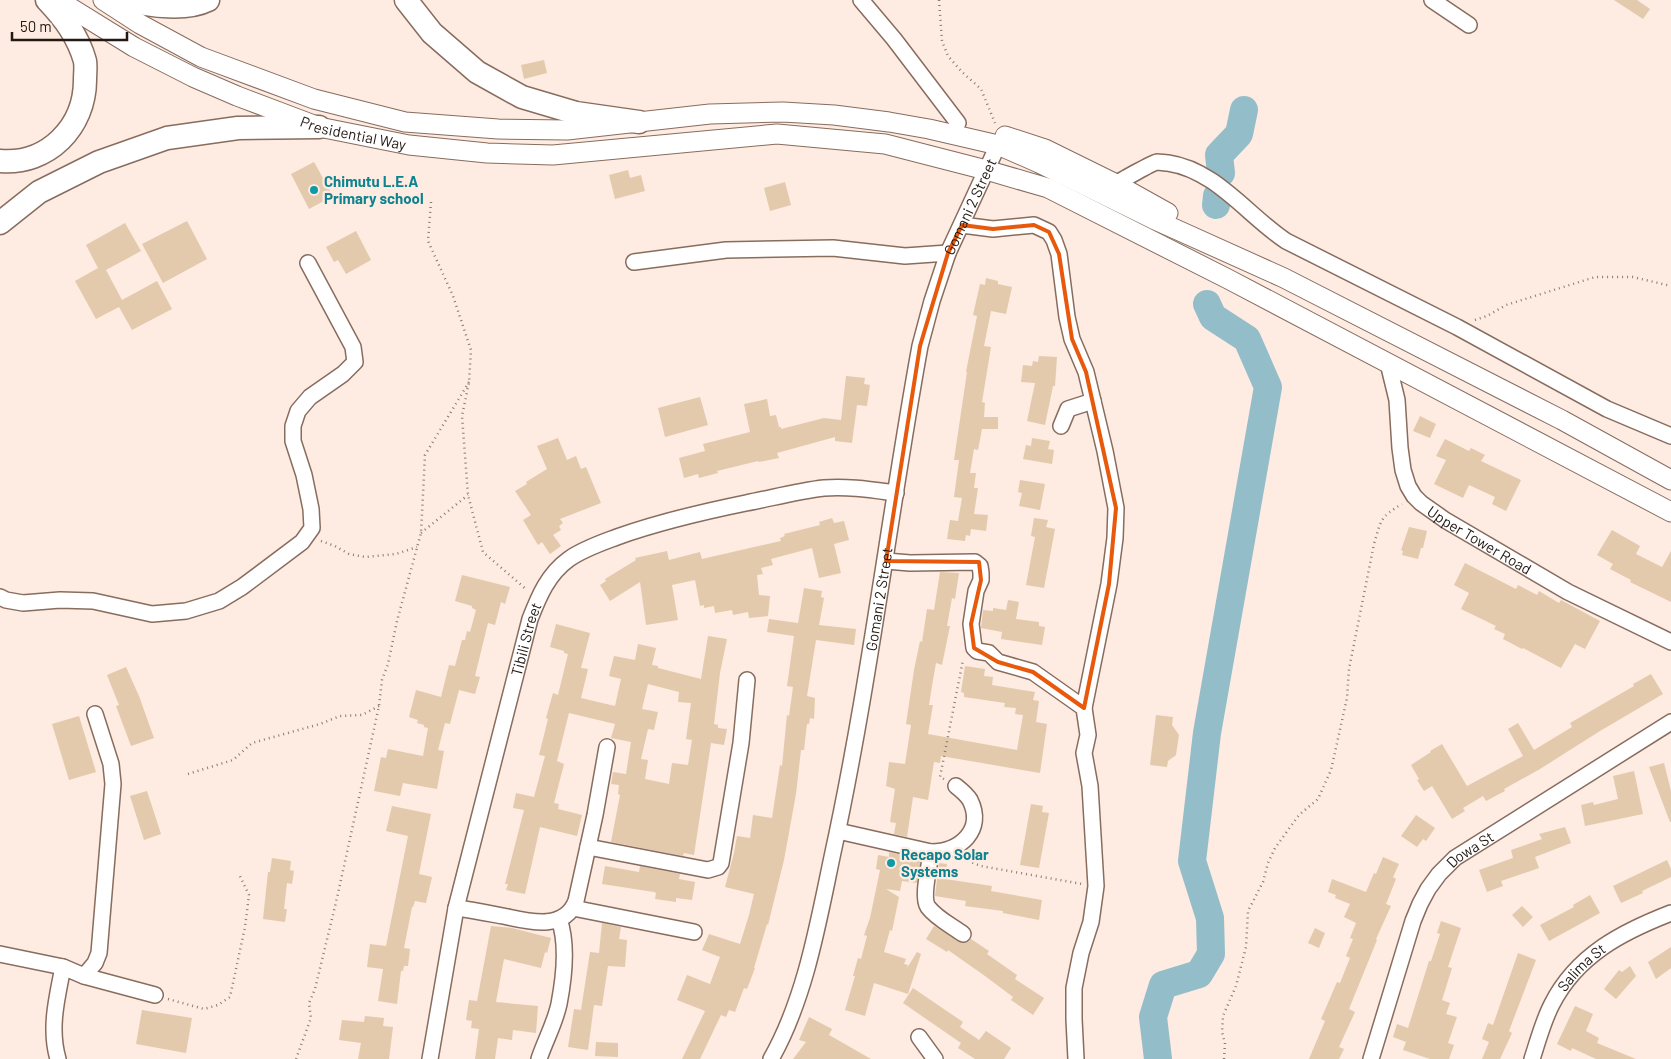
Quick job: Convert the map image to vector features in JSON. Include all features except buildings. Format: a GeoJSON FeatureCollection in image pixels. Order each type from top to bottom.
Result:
{"type":"FeatureCollection","features":[{"type":"Feature","properties":{"kind":"highway"},"geometry":{"type":"LineString","coordinates":[[0,161],[12,162],[36,156],[52,147],[72,126],[82,108],[86,62],[78,42],[66,21],[47,0]]}},
{"type":"Feature","properties":{"kind":"highway"},"geometry":{"type":"LineString","coordinates":[[127,0],[144,5],[178,6],[208,0]]}},
{"type":"Feature","properties":{"kind":"highway"},"geometry":{"type":"LineString","coordinates":[[406,0],[432,33],[477,72],[522,97],[576,113],[639,122]]}},
{"type":"Feature","properties":{"kind":"highway"},"geometry":{"type":"LineString","coordinates":[[0,223],[40,192],[99,162],[167,138],[238,128],[319,127]]}},
{"type":"Feature","properties":{"kind":"main road","name":"Presidential Way"},"geometry":{"type":"LineString","coordinates":[[58,0],[134,47],[193,77],[237,96],[319,127],[409,145],[487,153],[553,155],[777,134],[886,144],[1048,188],[1228,279],[1671,512]]}},
{"type":"Feature","properties":{"kind":"main road","name":"Presidential Way"},"geometry":{"type":"LineString","coordinates":[[103,0],[140,24],[201,57],[314,99],[405,122],[498,129],[567,130],[710,114]]}},
{"type":"Feature","properties":{"kind":"main road"},"geometry":{"type":"LineString","coordinates":[[710,114],[819,104],[873,107],[958,123],[998,139],[1039,163],[1153,219],[1284,278]]}},
{"type":"Feature","properties":{"kind":"main road"},"geometry":{"type":"LineString","coordinates":[[710,114],[783,112],[834,115],[998,139],[1045,149],[1116,184],[1284,278],[1562,420],[1671,480]]}},
{"type":"Feature","properties":{"kind":"street"},"geometry":{"type":"LineString","coordinates":[[861,0],[894,39],[958,123]]}},
{"type":"Feature","properties":{"kind":"street"},"geometry":{"type":"LineString","coordinates":[[1432,0],[1469,26]]}},
{"type":"Feature","properties":{"kind":"street","name":"Gomani 2 Street"},"geometry":{"type":"LineString","coordinates":[[771,1059],[788,1024],[804,976],[838,831],[860,717],[920,346],[948,253],[998,139]]}},
{"type":"Feature","properties":{"kind":"street"},"geometry":{"type":"LineString","coordinates":[[1116,184],[1157,162],[1189,169],[1224,190],[1270,231],[1286,241],[1457,327],[1607,409],[1671,436]]}},
{"type":"Feature","properties":{"kind":"street"},"geometry":{"type":"LineString","coordinates":[[962,224],[994,229],[1034,225],[1049,232],[1054,240],[1059,254],[1067,317],[1072,339],[1086,372],[1116,508],[1115,538],[1109,584],[1084,708],[1088,735],[1084,753],[1090,786],[1096,886],[1091,922],[1081,953],[1074,988],[1076,1059]]}},
{"type":"Feature","properties":{"kind":"street"},"geometry":{"type":"LineString","coordinates":[[634,262],[726,250],[833,248],[905,256],[948,253]]}},
{"type":"Feature","properties":{"kind":"street"},"geometry":{"type":"LineString","coordinates":[[0,597],[23,603],[60,600],[93,601],[152,614],[186,611],[219,600],[242,587],[302,542],[312,528],[311,509],[304,475],[293,441],[293,426],[298,411],[310,397],[343,374],[355,362],[353,347],[308,263]]}},
{"type":"Feature","properties":{"kind":"street","name":"Upper Tower Road"},"geometry":{"type":"LineString","coordinates":[[1388,363],[1397,400],[1400,448],[1404,470],[1408,486],[1414,496],[1445,520],[1568,592],[1671,642]]}},
{"type":"Feature","properties":{"kind":"street"},"geometry":{"type":"LineString","coordinates":[[1061,426],[1068,409],[1093,401]]}},
{"type":"Feature","properties":{"kind":"street","name":"Tibili Street"},"geometry":{"type":"LineString","coordinates":[[430,1059],[456,908],[530,619],[544,585],[554,572],[569,559],[595,545],[644,528],[723,508],[796,492],[825,488],[850,488],[896,493]]}},
{"type":"Feature","properties":{"kind":"street"},"geometry":{"type":"LineString","coordinates":[[886,561],[910,563],[975,562],[980,566],[981,580],[976,591],[971,624],[974,648],[977,651],[989,653],[998,662],[1033,672],[1084,708]]}},
{"type":"Feature","properties":{"kind":"street"},"geometry":{"type":"LineString","coordinates":[[588,847],[708,870],[718,867],[721,863],[741,743],[747,680]]}},
{"type":"Feature","properties":{"kind":"street"},"geometry":{"type":"LineString","coordinates":[[84,976],[95,963],[99,953],[113,784],[111,764],[95,714]]}},
{"type":"Feature","properties":{"kind":"street","name":"Dowa St"},"geometry":{"type":"LineString","coordinates":[[1371,1059],[1413,920],[1428,889],[1439,874],[1455,858],[1671,722]]}},
{"type":"Feature","properties":{"kind":"street"},"geometry":{"type":"LineString","coordinates":[[456,908],[538,923],[559,919],[573,908],[588,847],[607,748]]}},
{"type":"Feature","properties":{"kind":"street"},"geometry":{"type":"LineString","coordinates":[[838,831],[936,852],[959,846],[971,833],[975,815],[970,799],[956,786]]}},
{"type":"Feature","properties":{"kind":"street"},"geometry":{"type":"LineString","coordinates":[[936,852],[925,898],[927,906],[963,934]]}},
{"type":"Feature","properties":{"kind":"street"},"geometry":{"type":"LineString","coordinates":[[573,908],[694,932]]}},
{"type":"Feature","properties":{"kind":"street","name":"Salima St"},"geometry":{"type":"LineString","coordinates":[[1532,1059],[1551,1007],[1569,976],[1586,958],[1612,941],[1671,913]]}},
{"type":"Feature","properties":{"kind":"street"},"geometry":{"type":"LineString","coordinates":[[539,1059],[558,1005],[565,942],[564,930],[559,919]]}},
{"type":"Feature","properties":{"kind":"street"},"geometry":{"type":"LineString","coordinates":[[0,954],[63,967],[84,976],[155,995]]}},
{"type":"Feature","properties":{"kind":"street"},"geometry":{"type":"LineString","coordinates":[[58,1059],[54,1046],[55,1015],[63,967]]}},
{"type":"Feature","properties":{"kind":"street"},"geometry":{"type":"LineString","coordinates":[[919,1036],[935,1059]]}},
{"type":"Feature","properties":{"kind":"path"},"geometry":{"type":"LineString","coordinates":[[939,0],[942,41],[948,56],[981,89],[991,110],[998,139]]}},
{"type":"Feature","properties":{"kind":"path"},"geometry":{"type":"LineString","coordinates":[[431,202],[428,241],[453,296],[471,350],[469,382],[462,416],[468,495],[483,552],[537,600]]}},
{"type":"Feature","properties":{"kind":"path"},"geometry":{"type":"LineString","coordinates":[[1457,327],[1487,316],[1506,305],[1595,277],[1633,276],[1671,286]]}},
{"type":"Feature","properties":{"kind":"path"},"geometry":{"type":"LineString","coordinates":[[296,1059],[311,1018],[309,1003],[315,989],[337,898],[379,706],[382,680],[388,664],[397,621],[421,533],[425,455],[469,382]]}},
{"type":"Feature","properties":{"kind":"path"},"geometry":{"type":"LineString","coordinates":[[421,533],[468,495]]}},
{"type":"Feature","properties":{"kind":"path"},"geometry":{"type":"LineString","coordinates":[[1224,1059],[1226,1043],[1222,1032],[1223,1016],[1236,986],[1246,947],[1248,911],[1263,882],[1268,863],[1275,848],[1299,816],[1318,799],[1331,770],[1347,698],[1349,670],[1380,524],[1384,515],[1414,496]]}},
{"type":"Feature","properties":{"kind":"path"},"geometry":{"type":"LineString","coordinates":[[302,542],[321,541],[349,554],[365,556],[396,554],[417,547]]}},
{"type":"Feature","properties":{"kind":"path"},"geometry":{"type":"LineString","coordinates":[[956,786],[940,777],[965,653]]}},
{"type":"Feature","properties":{"kind":"path"},"geometry":{"type":"LineString","coordinates":[[188,774],[233,760],[252,743],[320,724],[340,716],[362,715],[379,706]]}},
{"type":"Feature","properties":{"kind":"path"},"geometry":{"type":"LineString","coordinates":[[936,852],[981,866],[1096,886]]}},
{"type":"Feature","properties":{"kind":"path"},"geometry":{"type":"LineString","coordinates":[[155,995],[204,1008],[218,1005],[230,997],[245,927],[249,895],[240,876]]}},
{"type":"Feature","properties":{"kind":"highlighted area"},"geometry":{"type":"Polygon","coordinates":[[[962,225],[993,229],[1034,225],[1049,232],[1059,254],[1072,339],[1086,372],[1116,508],[1109,584],[1084,708],[1033,672],[998,662],[974,648],[971,624],[981,580],[979,562],[886,561],[920,346],[948,253],[962,225]]]}},
{"type":"Feature","properties":{"kind":"waterway"},"geometry":{"type":"LineString","coordinates":[[1221,173],[1219,155],[1239,134],[1244,110]]}},
{"type":"Feature","properties":{"kind":"waterway"},"geometry":{"type":"LineString","coordinates":[[1216,205],[1217,196]]}},
{"type":"Feature","properties":{"kind":"waterway"},"geometry":{"type":"LineString","coordinates":[[1158,1059],[1153,1017],[1163,985],[1199,974],[1211,954],[1210,918],[1192,861],[1207,733],[1268,387],[1247,339],[1213,317],[1207,304]]}},
{"type":"Feature","properties":{"kind":"place","name":"Chimutu L.E.A Primary school"},"geometry":{"type":"Point","coordinates":[314,190]}},
{"type":"Feature","properties":{"kind":"place","name":"Recapo Solar Systems"},"geometry":{"type":"Point","coordinates":[891,863]}}]}
